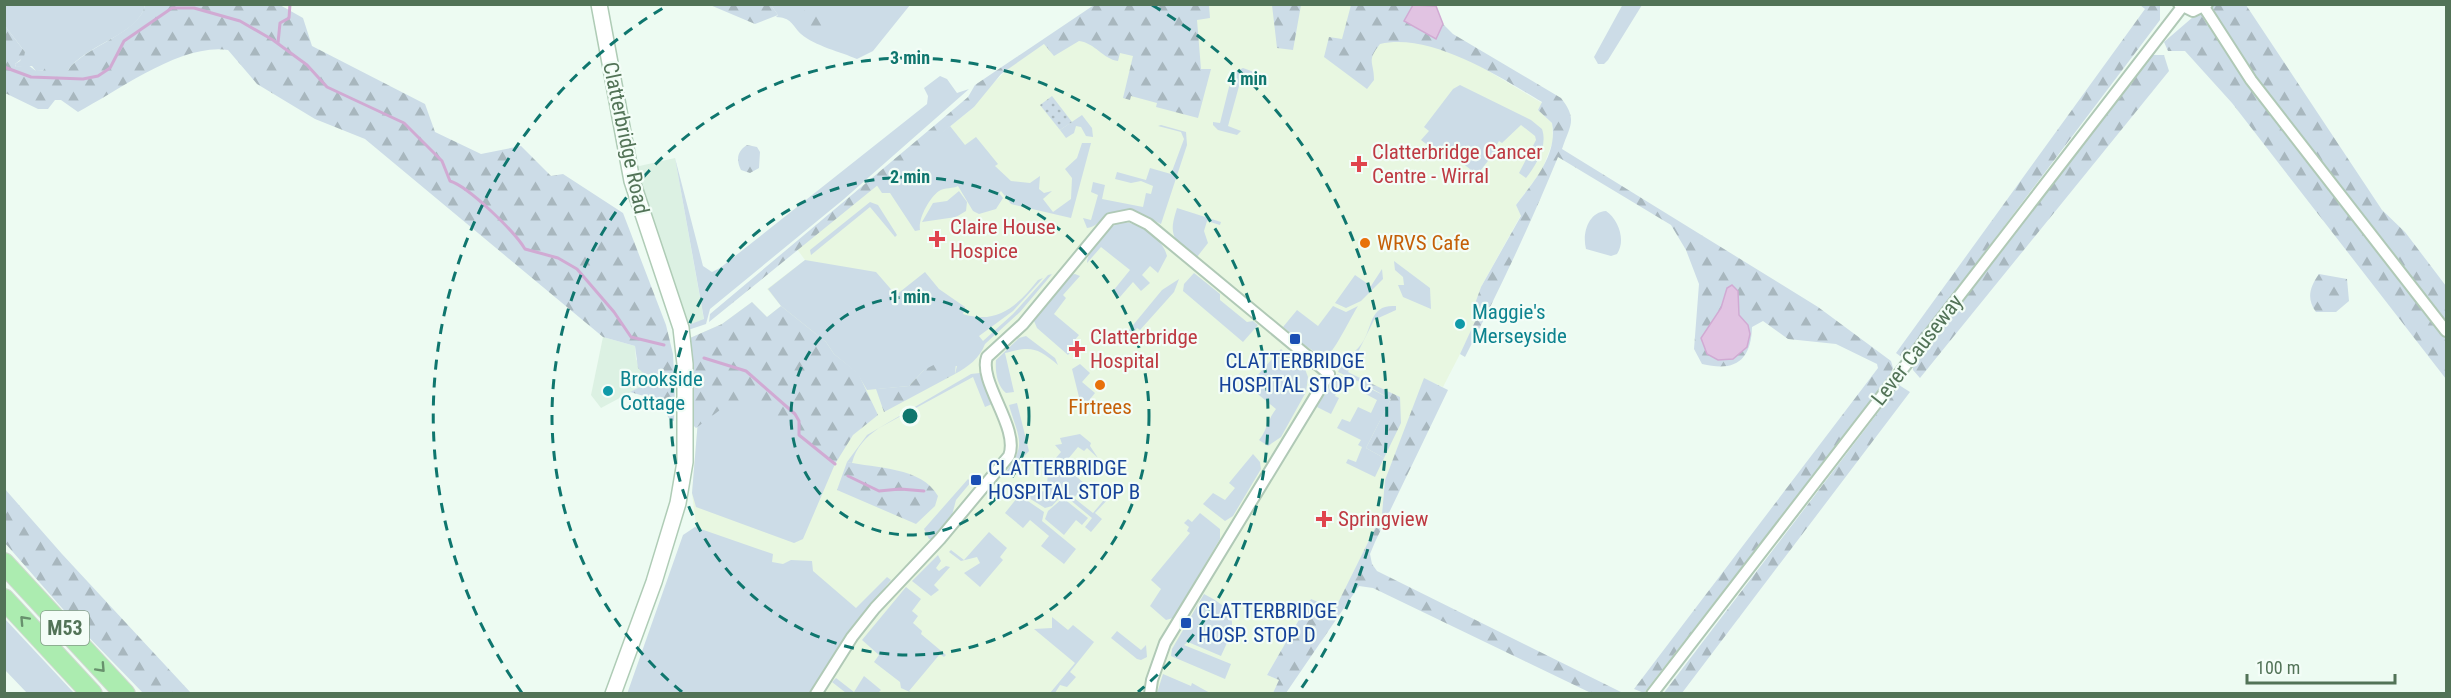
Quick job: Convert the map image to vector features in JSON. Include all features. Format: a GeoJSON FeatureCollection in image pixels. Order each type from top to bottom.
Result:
{"type":"FeatureCollection","features":[{"type":"Feature","properties":{"kind":"highway","name":"M53"},"geometry":{"type":"LineString","coordinates":[[4,563],[125,693]]}},
{"type":"Feature","properties":{"kind":"highway","name":"M53"},"geometry":{"type":"LineString","coordinates":[[4,599],[92,693]]}},
{"type":"Feature","properties":{"kind":"main road","name":"Clatterbridge Road"},"geometry":{"type":"LineString","coordinates":[[599,4],[632,180],[682,338],[685,364],[685,462],[678,503],[618,689]]}},
{"type":"Feature","properties":{"kind":"street"},"geometry":{"type":"LineString","coordinates":[[2180,6],[2193,11],[2205,6],[2252,80],[2446,331]]}},
{"type":"Feature","properties":{"kind":"street","name":"Lever Causeway"},"geometry":{"type":"LineString","coordinates":[[1652,693],[2180,6]]}},
{"type":"Feature","properties":{"kind":"street"},"geometry":{"type":"LineString","coordinates":[[816,693],[852,637],[875,608],[940,539],[1010,456],[1012,440],[988,374],[987,357],[1023,324],[1110,219],[1130,215],[1148,224],[1329,374],[1166,643],[1152,680],[1150,693]]}},
{"type":"Feature","properties":{"kind":"shaded area","name":"Clatterbridge Hospital"},"geometry":{"type":"Polygon","coordinates":[[[1105,5],[1378,5],[1542,103],[1538,110],[1552,123],[1553,141],[1542,170],[1516,205],[1521,215],[1481,287],[1476,309],[1480,313],[1460,354],[1443,387],[1425,379],[1385,480],[1382,514],[1335,610],[1311,599],[1267,675],[1279,680],[1273,693],[641,694],[697,534],[692,493],[700,396],[690,338],[722,324],[752,302],[767,317],[781,306],[767,289],[805,260],[797,249],[974,107],[981,95],[1013,64],[1105,5]]]}},
{"type":"Feature","properties":{"kind":"shaded area"},"geometry":{"type":"Polygon","coordinates":[[[1413,5],[1436,6],[1443,24],[1436,39],[1404,21],[1413,5]]]}},
{"type":"Feature","properties":{"kind":"shaded area"},"geometry":{"type":"Polygon","coordinates":[[[675,158],[704,320],[686,326],[635,167],[675,158]]]}},
{"type":"Feature","properties":{"kind":"shaded area"},"geometry":{"type":"Polygon","coordinates":[[[1732,285],[1738,291],[1739,315],[1748,325],[1750,334],[1747,347],[1733,359],[1718,360],[1707,354],[1701,338],[1721,308],[1727,288],[1732,285]]]}},
{"type":"Feature","properties":{"kind":"shaded area"},"geometry":{"type":"Polygon","coordinates":[[[603,337],[635,346],[636,359],[644,373],[674,374],[675,382],[644,385],[601,408],[591,395],[603,337]]]}},
{"type":"Feature","properties":{"kind":"green space"},"geometry":{"type":"Polygon","coordinates":[[[1623,4],[1642,5],[1608,60],[1604,64],[1598,64],[1594,57],[1623,4]]]}},
{"type":"Feature","properties":{"kind":"green space"},"geometry":{"type":"Polygon","coordinates":[[[4,5],[145,5],[141,15],[133,24],[86,53],[68,70],[36,71],[32,66],[16,67],[15,64],[20,61],[25,52],[5,26],[4,5]]]}},
{"type":"Feature","properties":{"kind":"green space"},"geometry":{"type":"Polygon","coordinates":[[[145,5],[280,5],[303,18],[312,46],[425,104],[435,132],[481,154],[521,146],[551,176],[563,174],[623,213],[666,325],[673,354],[674,374],[644,374],[638,368],[635,346],[603,337],[365,139],[315,119],[257,84],[228,50],[210,50],[170,61],[78,112],[61,100],[55,100],[48,109],[38,109],[5,93],[5,26],[25,52],[24,57],[15,64],[16,67],[28,65],[36,71],[43,71],[47,65],[55,63],[68,70],[76,61],[133,24],[141,15],[145,5]]]}},
{"type":"Feature","properties":{"kind":"green space"},"geometry":{"type":"Polygon","coordinates":[[[710,5],[771,5],[778,15],[755,24],[710,5]]]}},
{"type":"Feature","properties":{"kind":"green space"},"geometry":{"type":"Polygon","coordinates":[[[771,5],[910,5],[873,51],[857,59],[807,38],[791,22],[776,17],[778,15],[771,5]]]}},
{"type":"Feature","properties":{"kind":"green space"},"geometry":{"type":"Polygon","coordinates":[[[1094,5],[1209,5],[1210,18],[1197,20],[1201,69],[1211,69],[1198,118],[1156,107],[1157,103],[1131,96],[1130,100],[1123,98],[1133,56],[1120,53],[1118,61],[1113,60],[1085,42],[1079,41],[1054,56],[1044,44],[1001,74],[974,107],[709,322],[710,314],[968,97],[975,85],[1094,5]]]}},
{"type":"Feature","properties":{"kind":"green space"},"geometry":{"type":"Polygon","coordinates":[[[1272,5],[1301,5],[1293,50],[1277,48],[1272,5]]]}},
{"type":"Feature","properties":{"kind":"green space"},"geometry":{"type":"Polygon","coordinates":[[[1351,5],[1413,5],[1405,21],[1436,39],[1443,24],[1453,34],[1561,98],[1571,117],[1570,128],[1562,149],[1818,307],[1891,361],[1893,368],[1889,377],[1644,693],[1634,689],[1878,368],[1877,364],[1836,344],[1788,339],[1763,321],[1752,327],[1748,348],[1739,361],[1724,366],[1702,364],[1694,349],[1699,284],[1686,250],[1671,225],[1558,157],[1490,307],[1465,357],[1460,354],[1479,313],[1476,301],[1481,287],[1521,216],[1516,205],[1537,177],[1548,157],[1553,135],[1552,123],[1538,110],[1542,102],[1486,69],[1443,50],[1421,44],[1400,42],[1380,44],[1372,58],[1374,80],[1367,89],[1324,57],[1329,37],[1342,39],[1351,5]]]}},
{"type":"Feature","properties":{"kind":"green space"},"geometry":{"type":"Polygon","coordinates":[[[2140,5],[2160,5],[2160,20],[1904,359],[1896,353],[2145,9],[2140,5]]]}},
{"type":"Feature","properties":{"kind":"green space"},"geometry":{"type":"Polygon","coordinates":[[[2214,5],[2246,5],[2382,210],[2405,232],[2446,286],[2446,379],[2232,103],[2185,51],[2168,51],[2164,42],[2193,17],[2214,5]]]}},
{"type":"Feature","properties":{"kind":"green space"},"geometry":{"type":"Polygon","coordinates":[[[809,6],[827,18],[818,31],[811,30],[805,22],[804,11],[809,6]]]}},
{"type":"Feature","properties":{"kind":"green space"},"geometry":{"type":"Polygon","coordinates":[[[2152,55],[2164,55],[2169,71],[1920,378],[1913,370],[1913,364],[2152,55]]]}},
{"type":"Feature","properties":{"kind":"green space"},"geometry":{"type":"Polygon","coordinates":[[[1243,68],[1254,72],[1255,83],[1241,79],[1228,126],[1241,131],[1237,135],[1218,130],[1213,122],[1220,123],[1229,87],[1236,78],[1231,74],[1243,68]]]}},
{"type":"Feature","properties":{"kind":"green space"},"geometry":{"type":"Polygon","coordinates":[[[940,76],[947,79],[957,93],[969,89],[844,199],[710,309],[706,324],[688,330],[686,326],[704,319],[675,158],[703,266],[712,272],[927,104],[928,96],[924,88],[940,76]]]}},
{"type":"Feature","properties":{"kind":"green space"},"geometry":{"type":"Polygon","coordinates":[[[1460,85],[1531,120],[1542,129],[1542,149],[1526,178],[1519,173],[1536,140],[1535,136],[1521,125],[1502,143],[1499,141],[1496,146],[1498,148],[1474,179],[1467,174],[1470,169],[1451,155],[1447,160],[1421,140],[1429,131],[1424,127],[1453,89],[1460,85]]]}},
{"type":"Feature","properties":{"kind":"green space"},"geometry":{"type":"Polygon","coordinates":[[[1052,96],[1072,122],[1060,130],[1040,105],[1052,96]]]}},
{"type":"Feature","properties":{"kind":"green space"},"geometry":{"type":"Polygon","coordinates":[[[1082,115],[1092,128],[1093,137],[1086,136],[1081,127],[1076,126],[1074,133],[1066,138],[1060,130],[1082,115]]]}},
{"type":"Feature","properties":{"kind":"green space"},"geometry":{"type":"Polygon","coordinates":[[[950,126],[965,145],[976,137],[998,164],[995,166],[1011,181],[1030,183],[1040,176],[1039,189],[1044,193],[1052,191],[1043,199],[1053,212],[1071,199],[1072,178],[1065,169],[1077,158],[1082,143],[1091,143],[1071,218],[1011,204],[1001,191],[999,193],[1003,198],[996,209],[979,214],[973,211],[958,186],[941,190],[935,194],[922,215],[920,230],[915,231],[890,193],[882,193],[876,184],[950,126]]]}},
{"type":"Feature","properties":{"kind":"green space"},"geometry":{"type":"Polygon","coordinates":[[[1158,126],[1186,132],[1187,145],[1161,224],[1134,211],[1126,210],[1111,214],[1087,228],[1083,218],[1091,220],[1098,195],[1091,192],[1093,182],[1105,185],[1102,199],[1143,207],[1146,193],[1151,194],[1153,186],[1141,181],[1131,183],[1115,179],[1117,172],[1146,180],[1150,168],[1171,174],[1184,139],[1181,132],[1158,126]]]}},
{"type":"Feature","properties":{"kind":"green space"},"geometry":{"type":"Polygon","coordinates":[[[747,145],[757,147],[760,152],[759,168],[750,173],[741,170],[738,163],[739,153],[747,145]]]}},
{"type":"Feature","properties":{"kind":"green space"},"geometry":{"type":"Polygon","coordinates":[[[959,191],[967,202],[966,211],[956,217],[922,222],[933,203],[947,201],[959,191]]]}},
{"type":"Feature","properties":{"kind":"green space"},"geometry":{"type":"Polygon","coordinates":[[[870,202],[878,205],[897,235],[895,237],[870,207],[811,255],[810,250],[870,202]]]}},
{"type":"Feature","properties":{"kind":"green space"},"geometry":{"type":"Polygon","coordinates":[[[1177,208],[1221,222],[1220,225],[1207,221],[1204,231],[1208,243],[1197,257],[1187,251],[1174,236],[1173,225],[1177,208]]]}},
{"type":"Feature","properties":{"kind":"green space"},"geometry":{"type":"Polygon","coordinates":[[[1606,211],[1618,225],[1621,237],[1620,249],[1617,254],[1611,256],[1586,249],[1585,243],[1586,231],[1591,220],[1600,212],[1606,211]]]}},
{"type":"Feature","properties":{"kind":"green space"},"geometry":{"type":"Polygon","coordinates":[[[1121,222],[1135,224],[1149,232],[1161,243],[1167,256],[1158,273],[1150,266],[1142,275],[1150,283],[1141,291],[1133,282],[1120,297],[1113,291],[1130,270],[1101,247],[1087,263],[1099,239],[1121,222]]]}},
{"type":"Feature","properties":{"kind":"green space"},"geometry":{"type":"Polygon","coordinates":[[[805,260],[876,272],[896,295],[925,272],[939,289],[965,307],[963,314],[975,317],[987,317],[1006,311],[1015,305],[1038,280],[1043,278],[1013,311],[979,336],[983,341],[1013,314],[1048,275],[1052,274],[1020,312],[985,344],[977,358],[960,371],[955,374],[957,366],[924,370],[909,386],[867,390],[857,373],[834,354],[826,342],[781,306],[768,289],[805,260]]]}},
{"type":"Feature","properties":{"kind":"green space"},"geometry":{"type":"Polygon","coordinates":[[[1394,261],[1430,288],[1431,309],[1403,297],[1398,285],[1404,285],[1403,277],[1395,270],[1394,261]]]}},
{"type":"Feature","properties":{"kind":"green space"},"geometry":{"type":"Polygon","coordinates":[[[1382,269],[1383,279],[1361,301],[1346,308],[1335,303],[1355,275],[1371,286],[1382,269]]]}},
{"type":"Feature","properties":{"kind":"green space"},"geometry":{"type":"Polygon","coordinates":[[[1194,273],[1220,294],[1220,300],[1247,322],[1253,321],[1258,325],[1243,342],[1183,291],[1184,284],[1194,273]]]}},
{"type":"Feature","properties":{"kind":"green space"},"geometry":{"type":"Polygon","coordinates":[[[2319,274],[2347,279],[2349,301],[2336,312],[2316,312],[2313,307],[2310,293],[2319,274]]]}},
{"type":"Feature","properties":{"kind":"green space"},"geometry":{"type":"Polygon","coordinates":[[[1070,275],[1080,276],[1063,295],[1066,298],[1054,314],[1079,335],[1074,341],[1077,344],[1068,355],[1037,328],[1034,321],[1070,275]]]}},
{"type":"Feature","properties":{"kind":"green space"},"geometry":{"type":"Polygon","coordinates":[[[1179,279],[1174,292],[1140,330],[1137,328],[1131,337],[1129,330],[1162,290],[1179,279]]]}},
{"type":"Feature","properties":{"kind":"green space"},"geometry":{"type":"Polygon","coordinates":[[[752,302],[767,317],[781,306],[826,342],[834,354],[858,373],[878,415],[853,435],[835,464],[799,435],[799,421],[795,415],[790,419],[779,420],[753,402],[728,404],[696,428],[691,423],[693,361],[690,338],[722,324],[752,302]]]}},
{"type":"Feature","properties":{"kind":"green space"},"geometry":{"type":"Polygon","coordinates":[[[1333,306],[1346,312],[1358,306],[1328,355],[1316,353],[1299,341],[1301,338],[1296,334],[1294,336],[1283,327],[1297,310],[1318,326],[1333,306]]]}},
{"type":"Feature","properties":{"kind":"green space"},"geometry":{"type":"Polygon","coordinates":[[[1396,306],[1396,310],[1374,320],[1367,333],[1373,318],[1381,309],[1396,306]]]}},
{"type":"Feature","properties":{"kind":"green space"},"geometry":{"type":"Polygon","coordinates":[[[1026,336],[1055,358],[1058,365],[1039,351],[1021,349],[1005,353],[1014,392],[1006,393],[997,378],[996,360],[1019,338],[1026,336]]]}},
{"type":"Feature","properties":{"kind":"green space"},"geometry":{"type":"Polygon","coordinates":[[[1364,340],[1348,372],[1368,382],[1367,387],[1391,399],[1366,448],[1384,458],[1375,477],[1346,463],[1348,459],[1356,462],[1362,447],[1358,445],[1361,440],[1337,428],[1342,419],[1350,422],[1358,407],[1371,413],[1377,400],[1360,391],[1365,382],[1338,372],[1344,361],[1364,340]]]}},
{"type":"Feature","properties":{"kind":"green space"},"geometry":{"type":"Polygon","coordinates":[[[1281,349],[1305,369],[1308,377],[1306,392],[1281,437],[1268,446],[1259,440],[1276,409],[1248,386],[1281,349]]]}},
{"type":"Feature","properties":{"kind":"green space"},"geometry":{"type":"Polygon","coordinates":[[[693,361],[795,414],[799,421],[799,435],[835,464],[803,539],[794,543],[696,507],[692,493],[700,396],[693,361]]]}},
{"type":"Feature","properties":{"kind":"green space"},"geometry":{"type":"Polygon","coordinates":[[[941,361],[956,361],[955,374],[884,412],[876,389],[909,386],[924,370],[941,361]]]}},
{"type":"Feature","properties":{"kind":"green space"},"geometry":{"type":"Polygon","coordinates":[[[1080,364],[1090,373],[1082,382],[1095,393],[1082,409],[1072,369],[1080,364]]]}},
{"type":"Feature","properties":{"kind":"green space"},"geometry":{"type":"Polygon","coordinates":[[[980,373],[992,404],[985,407],[973,377],[879,428],[862,443],[852,463],[847,462],[867,435],[971,374],[980,373]]]}},
{"type":"Feature","properties":{"kind":"green space"},"geometry":{"type":"Polygon","coordinates":[[[1337,374],[1348,379],[1345,384],[1341,383],[1335,396],[1339,398],[1331,414],[1317,407],[1337,374]]]}},
{"type":"Feature","properties":{"kind":"green space"},"geometry":{"type":"Polygon","coordinates":[[[1424,378],[1448,390],[1375,542],[1370,554],[1372,564],[1377,571],[1623,693],[1591,693],[1373,588],[1359,586],[1286,693],[1273,693],[1279,680],[1267,675],[1311,599],[1335,609],[1382,514],[1385,480],[1424,378]]]}},
{"type":"Feature","properties":{"kind":"green space"},"geometry":{"type":"Polygon","coordinates":[[[675,382],[674,421],[670,420],[658,400],[630,392],[644,385],[675,382]]]}},
{"type":"Feature","properties":{"kind":"green space"},"geometry":{"type":"Polygon","coordinates":[[[1368,382],[1400,397],[1401,423],[1384,458],[1366,448],[1391,399],[1367,386],[1368,382]]]}},
{"type":"Feature","properties":{"kind":"green space"},"geometry":{"type":"Polygon","coordinates":[[[1899,385],[1910,392],[1682,693],[1663,694],[1899,385]]]}},
{"type":"Feature","properties":{"kind":"green space"},"geometry":{"type":"Polygon","coordinates":[[[1017,403],[1029,451],[1005,477],[1003,475],[1019,449],[1018,435],[1009,405],[1017,403]]]}},
{"type":"Feature","properties":{"kind":"green space"},"geometry":{"type":"Polygon","coordinates":[[[1080,434],[1091,443],[1090,446],[1098,458],[1087,448],[1084,451],[1078,447],[1063,465],[1085,484],[1074,498],[1093,513],[1108,495],[1110,497],[1095,513],[1102,519],[1091,532],[1085,527],[1092,518],[1063,494],[1052,506],[1045,508],[1024,495],[1044,491],[1047,488],[1048,467],[1061,452],[1055,445],[1062,444],[1060,438],[1080,434]]]}},
{"type":"Feature","properties":{"kind":"green space"},"geometry":{"type":"Polygon","coordinates":[[[1253,454],[1260,462],[1261,469],[1233,516],[1225,521],[1203,504],[1213,493],[1225,500],[1235,488],[1229,483],[1253,454]]]}},
{"type":"Feature","properties":{"kind":"green space"},"geometry":{"type":"Polygon","coordinates":[[[847,462],[897,470],[921,479],[931,486],[938,496],[935,506],[916,524],[837,490],[847,462]]]}},
{"type":"Feature","properties":{"kind":"green space"},"geometry":{"type":"Polygon","coordinates":[[[968,479],[971,482],[956,500],[951,519],[933,539],[929,539],[924,529],[968,479]]]}},
{"type":"Feature","properties":{"kind":"green space"},"geometry":{"type":"Polygon","coordinates":[[[4,488],[191,693],[143,693],[76,624],[5,543],[4,488]]]}},
{"type":"Feature","properties":{"kind":"green space"},"geometry":{"type":"Polygon","coordinates":[[[1022,497],[1044,512],[1042,521],[1076,549],[1064,564],[1041,546],[1049,536],[1030,520],[1023,528],[1005,513],[1017,498],[1020,500],[1022,497]]]}},
{"type":"Feature","properties":{"kind":"green space"},"geometry":{"type":"Polygon","coordinates":[[[1063,498],[1088,518],[1082,525],[1076,520],[1064,535],[1045,519],[1048,511],[1063,498]]]}},
{"type":"Feature","properties":{"kind":"green space"},"geometry":{"type":"Polygon","coordinates":[[[1200,513],[1220,529],[1220,539],[1173,618],[1166,620],[1150,606],[1161,589],[1151,580],[1190,533],[1187,531],[1189,527],[1184,523],[1188,519],[1192,522],[1200,513]]]}},
{"type":"Feature","properties":{"kind":"green space"},"geometry":{"type":"Polygon","coordinates":[[[695,527],[773,554],[772,562],[783,564],[791,560],[812,561],[813,571],[856,608],[887,577],[891,580],[850,629],[809,693],[627,694],[683,535],[695,527]]]}},
{"type":"Feature","properties":{"kind":"green space"},"geometry":{"type":"Polygon","coordinates":[[[989,532],[1007,548],[1000,557],[1003,560],[980,587],[964,573],[980,563],[977,557],[961,561],[949,552],[951,550],[964,560],[989,532]]]}},
{"type":"Feature","properties":{"kind":"green space"},"geometry":{"type":"Polygon","coordinates":[[[938,555],[941,561],[936,568],[939,571],[946,566],[950,567],[934,585],[939,590],[931,596],[912,581],[938,555]]]}},
{"type":"Feature","properties":{"kind":"green space"},"geometry":{"type":"Polygon","coordinates":[[[906,587],[921,599],[912,611],[918,616],[913,623],[922,631],[921,634],[946,655],[944,657],[940,654],[909,691],[912,693],[901,688],[900,682],[874,662],[879,655],[862,640],[906,587]]]}},
{"type":"Feature","properties":{"kind":"green space"},"geometry":{"type":"Polygon","coordinates":[[[1204,594],[1224,606],[1229,613],[1232,619],[1230,634],[1221,656],[1188,642],[1184,645],[1231,664],[1225,679],[1171,656],[1172,649],[1204,594]]]}},
{"type":"Feature","properties":{"kind":"green space"},"geometry":{"type":"Polygon","coordinates":[[[1052,617],[1068,630],[1073,625],[1094,642],[1070,672],[1076,677],[1067,687],[1060,685],[1055,693],[1050,693],[1075,663],[1034,629],[1052,628],[1052,617]]]}},
{"type":"Feature","properties":{"kind":"green space"},"geometry":{"type":"Polygon","coordinates":[[[5,619],[74,693],[27,693],[5,670],[5,619]]]}},
{"type":"Feature","properties":{"kind":"green space"},"geometry":{"type":"Polygon","coordinates":[[[1117,631],[1141,650],[1146,645],[1147,657],[1137,659],[1111,638],[1117,631]]]}},
{"type":"Feature","properties":{"kind":"green space"},"geometry":{"type":"Polygon","coordinates":[[[1163,674],[1191,686],[1192,683],[1210,693],[1157,693],[1163,674]]]}},
{"type":"Feature","properties":{"kind":"green space"},"geometry":{"type":"Polygon","coordinates":[[[864,676],[881,690],[878,693],[846,693],[832,682],[836,678],[854,692],[864,676]]]}},
{"type":"Feature","properties":{"kind":"waterway"},"geometry":{"type":"LineString","coordinates":[[278,43],[280,23],[289,18],[290,4]]}},
{"type":"Feature","properties":{"kind":"waterway"},"geometry":{"type":"LineString","coordinates":[[4,67],[31,77],[83,79],[98,76],[110,68],[124,41],[172,8],[194,8],[240,21],[273,40],[307,65],[327,87],[404,123],[442,161],[450,181],[490,210],[525,249],[558,258],[577,269],[614,312],[631,337],[664,345]]}},
{"type":"Feature","properties":{"kind":"waterway"},"geometry":{"type":"LineString","coordinates":[[704,358],[746,371],[795,414],[799,421],[799,435],[835,464]]}},
{"type":"Feature","properties":{"kind":"waterway"},"geometry":{"type":"LineString","coordinates":[[848,476],[879,491],[900,489],[924,491]]}},
{"type":"Feature","properties":{"kind":"place","name":"Clatterbridge Cancer Centre - Wirral"},"geometry":{"type":"Point","coordinates":[1359,164]}},
{"type":"Feature","properties":{"kind":"place","name":"Claire House Hospice"},"geometry":{"type":"Point","coordinates":[937,239]}},
{"type":"Feature","properties":{"kind":"place","name":"WRVS Cafe"},"geometry":{"type":"Point","coordinates":[1365,243]}},
{"type":"Feature","properties":{"kind":"place","name":"Maggie's Merseyside"},"geometry":{"type":"Point","coordinates":[1460,324]}},
{"type":"Feature","properties":{"kind":"place","name":"CLATTERBRIDGE HOSPITAL STOP C"},"geometry":{"type":"Point","coordinates":[1295,339]}},
{"type":"Feature","properties":{"kind":"place","name":"Clatterbridge Hospital"},"geometry":{"type":"Point","coordinates":[1077,349]}},
{"type":"Feature","properties":{"kind":"place","name":"Firtrees"},"geometry":{"type":"Point","coordinates":[1100,385]}},
{"type":"Feature","properties":{"kind":"place","name":"Brookside Cottage"},"geometry":{"type":"Point","coordinates":[608,391]}},
{"type":"Feature","properties":{"kind":"place","name":"CLATTERBRIDGE HOSPITAL STOP B"},"geometry":{"type":"Point","coordinates":[976,480]}},
{"type":"Feature","properties":{"kind":"place","name":"Springview"},"geometry":{"type":"Point","coordinates":[1324,519]}},
{"type":"Feature","properties":{"kind":"place","name":"CLATTERBRIDGE HOSP. STOP D"},"geometry":{"type":"Point","coordinates":[1186,623]}}]}
